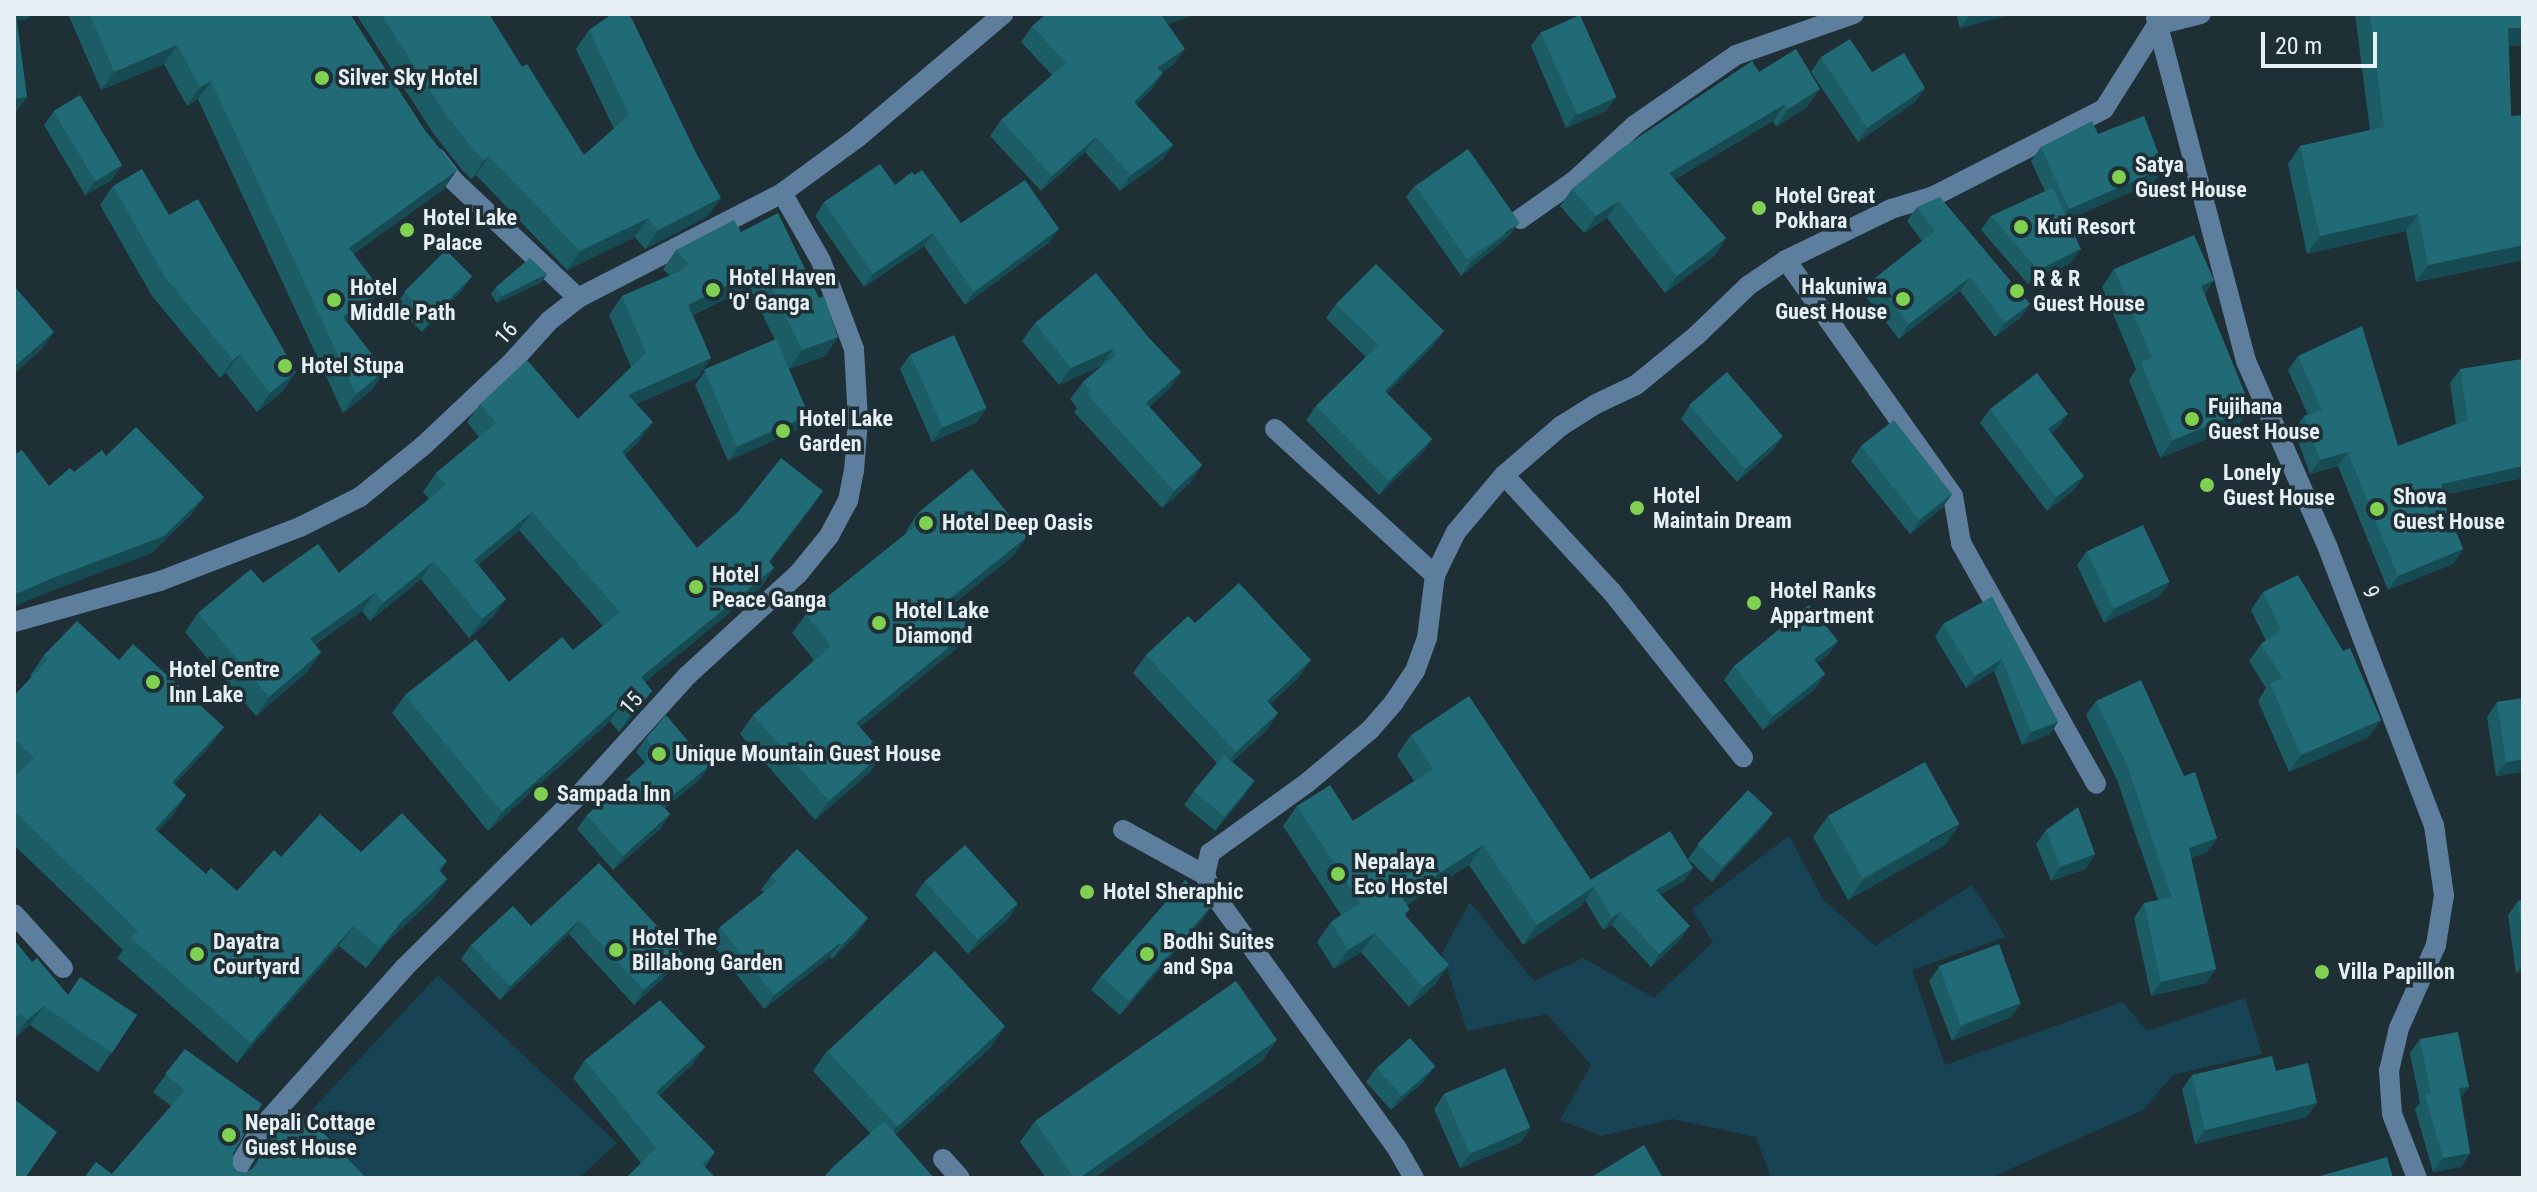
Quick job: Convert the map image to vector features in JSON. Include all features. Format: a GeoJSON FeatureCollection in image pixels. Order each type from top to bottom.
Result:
{"type":"FeatureCollection","features":[{"type":"Feature","properties":{"kind":"street","name":"16"},"geometry":{"type":"LineString","coordinates":[[14,622],[160,581],[300,527],[360,497],[423,446],[512,362],[549,321],[578,298],[724,217],[782,193],[857,138],[1003,14]]}},
{"type":"Feature","properties":{"kind":"street"},"geometry":{"type":"LineString","coordinates":[[1520,219],[1574,181],[1635,125],[1736,55],[1854,14]]}},
{"type":"Feature","properties":{"kind":"street"},"geometry":{"type":"LineString","coordinates":[[1414,1178],[1396,1147],[1213,893],[1205,875],[1206,862],[1220,844],[1308,782],[1370,730],[1394,702],[1415,671],[1427,638],[1435,575],[1456,532],[1504,475],[1561,426],[1596,404],[1636,385],[1749,285],[1786,260],[1891,209],[1940,202],[2104,109],[2156,19],[2201,14]]}},
{"type":"Feature","properties":{"kind":"street","name":"9"},"geometry":{"type":"LineString","coordinates":[[2156,19],[2246,361],[2328,548],[2434,825],[2444,895],[2436,945],[2399,1028],[2389,1071],[2392,1114],[2417,1178]]}},
{"type":"Feature","properties":{"kind":"street"},"geometry":{"type":"LineString","coordinates":[[422,141],[453,180],[578,298]]}},
{"type":"Feature","properties":{"kind":"street","name":"15"},"geometry":{"type":"LineString","coordinates":[[232,1178],[262,1127],[404,968],[579,795],[688,675],[798,574],[829,536],[848,501],[854,471],[858,420],[854,349],[821,261],[782,193]]}},
{"type":"Feature","properties":{"kind":"street"},"geometry":{"type":"LineString","coordinates":[[1786,260],[1953,496],[1961,543],[2096,784]]}},
{"type":"Feature","properties":{"kind":"street"},"geometry":{"type":"LineString","coordinates":[[1275,429],[1435,575]]}},
{"type":"Feature","properties":{"kind":"street"},"geometry":{"type":"LineString","coordinates":[[1504,475],[1612,592],[1743,757]]}},
{"type":"Feature","properties":{"kind":"street"},"geometry":{"type":"LineString","coordinates":[[1123,830],[1205,875]]}},
{"type":"Feature","properties":{"kind":"street"},"geometry":{"type":"LineString","coordinates":[[14,914],[63,968]]}},
{"type":"Feature","properties":{"kind":"street"},"geometry":{"type":"LineString","coordinates":[[943,1159],[960,1178]]}},
{"type":"Feature","properties":{"kind":"shaded area"},"geometry":{"type":"Polygon","coordinates":[[[1789,836],[1823,899],[1875,946],[1972,885],[2006,937],[1912,970],[1945,1065],[2123,1002],[2147,1031],[2245,998],[2262,1054],[2173,1075],[2143,1110],[1990,1178],[1771,1178],[1756,1137],[1673,1119],[1601,1136],[1560,1120],[1591,1065],[1547,1014],[1467,1031],[1442,953],[1470,902],[1534,981],[1583,958],[1654,998],[1713,942],[1692,909],[1789,836]]]}},
{"type":"Feature","properties":{"kind":"shaded area"},"geometry":{"type":"Polygon","coordinates":[[[438,975],[617,1143],[579,1178],[364,1178],[310,1112],[438,975]]]}},
{"type":"Feature","properties":{"kind":"building"},"geometry":{"type":"Polygon","coordinates":[[[14,14],[27,97],[14,99],[14,14]]]}},
{"type":"Feature","properties":{"kind":"building"},"geometry":{"type":"Polygon","coordinates":[[[90,14],[350,14],[424,129],[457,170],[349,248],[380,289],[343,317],[385,371],[356,394],[211,81],[200,87],[177,45],[114,72],[90,14]]]}},
{"type":"Feature","properties":{"kind":"building"},"geometry":{"type":"Polygon","coordinates":[[[381,14],[489,14],[522,67],[527,64],[584,155],[629,115],[589,30],[612,14],[628,14],[721,198],[658,230],[648,218],[580,251],[489,156],[484,160],[476,152],[446,115],[381,14]]]}},
{"type":"Feature","properties":{"kind":"building"},"geometry":{"type":"Polygon","coordinates":[[[1046,14],[1166,14],[1162,16],[1185,49],[1157,68],[1163,73],[1134,102],[1173,145],[1131,175],[1096,137],[1052,176],[1001,120],[1066,63],[1032,26],[1046,14]]]}},
{"type":"Feature","properties":{"kind":"building"},"geometry":{"type":"Polygon","coordinates":[[[2370,14],[2523,14],[2523,28],[2508,28],[2511,116],[2523,115],[2523,245],[2428,265],[2418,214],[2320,236],[2300,146],[2384,127],[2370,14]]]}},
{"type":"Feature","properties":{"kind":"building"},"geometry":{"type":"Polygon","coordinates":[[[1580,15],[1617,97],[1577,115],[1541,32],[1580,15]]]}},
{"type":"Feature","properties":{"kind":"building"},"geometry":{"type":"Polygon","coordinates":[[[1850,39],[1872,72],[1904,53],[1925,88],[1867,128],[1821,57],[1850,39]]]}},
{"type":"Feature","properties":{"kind":"building"},"geometry":{"type":"Polygon","coordinates":[[[1796,49],[1820,89],[1788,109],[1785,104],[1669,173],[1726,238],[1677,276],[1619,201],[1596,216],[1572,189],[1621,149],[1752,61],[1759,72],[1796,49]]]}},
{"type":"Feature","properties":{"kind":"building"},"geometry":{"type":"Polygon","coordinates":[[[80,95],[122,165],[96,181],[53,111],[80,95]]]}},
{"type":"Feature","properties":{"kind":"building"},"geometry":{"type":"Polygon","coordinates":[[[2144,116],[2164,168],[2069,209],[2041,147],[2092,121],[2098,134],[2144,116]]]}},
{"type":"Feature","properties":{"kind":"building"},"geometry":{"type":"Polygon","coordinates":[[[1468,149],[1520,223],[1467,259],[1416,186],[1468,149]]]}},
{"type":"Feature","properties":{"kind":"building"},"geometry":{"type":"Polygon","coordinates":[[[880,164],[895,185],[912,172],[914,175],[922,170],[961,223],[1025,180],[1059,229],[974,292],[933,233],[873,274],[824,202],[880,164]]]}},
{"type":"Feature","properties":{"kind":"building"},"geometry":{"type":"Polygon","coordinates":[[[142,169],[169,215],[198,199],[296,372],[270,393],[240,354],[233,360],[165,277],[113,186],[142,169]]]}},
{"type":"Feature","properties":{"kind":"building"},"geometry":{"type":"Polygon","coordinates":[[[2053,188],[2081,249],[2038,270],[1991,216],[2053,188]]]}},
{"type":"Feature","properties":{"kind":"building"},"geometry":{"type":"Polygon","coordinates":[[[1940,197],[2030,304],[2005,323],[1970,277],[1909,324],[1874,279],[1935,231],[1917,207],[1940,197]]]}},
{"type":"Feature","properties":{"kind":"building"},"geometry":{"type":"Polygon","coordinates":[[[778,213],[819,298],[824,296],[838,337],[802,350],[762,268],[688,305],[711,358],[628,395],[653,422],[622,452],[697,548],[739,511],[781,458],[823,491],[769,561],[774,568],[641,677],[652,691],[632,713],[623,703],[502,812],[405,695],[476,639],[509,682],[562,637],[573,650],[620,612],[532,512],[474,560],[506,599],[482,619],[434,561],[383,603],[375,593],[310,639],[321,652],[269,697],[198,613],[251,569],[263,583],[318,544],[339,573],[446,485],[436,473],[496,423],[480,404],[527,360],[578,419],[646,353],[622,296],[680,271],[689,264],[676,250],[734,220],[741,232],[778,213]]]}},
{"type":"Feature","properties":{"kind":"building"},"geometry":{"type":"Polygon","coordinates":[[[2194,235],[2214,280],[2201,286],[2251,408],[2173,440],[2141,362],[2152,358],[2114,269],[2194,235]]]}},
{"type":"Feature","properties":{"kind":"building"},"geometry":{"type":"Polygon","coordinates":[[[446,250],[472,276],[430,318],[404,292],[446,250]]]}},
{"type":"Feature","properties":{"kind":"building"},"geometry":{"type":"Polygon","coordinates":[[[530,258],[547,274],[502,296],[496,287],[530,258]]]}},
{"type":"Feature","properties":{"kind":"building"},"geometry":{"type":"Polygon","coordinates":[[[1376,264],[1444,331],[1385,391],[1432,439],[1389,481],[1316,406],[1378,345],[1336,304],[1376,264]]]}},
{"type":"Feature","properties":{"kind":"building"},"geometry":{"type":"Polygon","coordinates":[[[1096,273],[1181,372],[1146,403],[1202,465],[1174,491],[1087,394],[1090,391],[1083,382],[1116,355],[1113,349],[1071,368],[1035,323],[1096,273]]]}},
{"type":"Feature","properties":{"kind":"building"},"geometry":{"type":"Polygon","coordinates":[[[14,286],[54,332],[14,367],[14,286]]]}},
{"type":"Feature","properties":{"kind":"building"},"geometry":{"type":"Polygon","coordinates":[[[2362,326],[2398,446],[2468,420],[2460,369],[2522,359],[2523,466],[2441,484],[2444,494],[2441,495],[2463,549],[2398,576],[2348,452],[2320,460],[2304,416],[2322,410],[2298,356],[2362,326]]]}},
{"type":"Feature","properties":{"kind":"building"},"geometry":{"type":"Polygon","coordinates":[[[954,335],[987,408],[943,428],[910,355],[954,335]]]}},
{"type":"Feature","properties":{"kind":"building"},"geometry":{"type":"Polygon","coordinates":[[[776,339],[808,415],[737,446],[704,369],[776,339]]]}},
{"type":"Feature","properties":{"kind":"building"},"geometry":{"type":"Polygon","coordinates":[[[1727,372],[1783,436],[1745,469],[1689,405],[1727,372]]]}},
{"type":"Feature","properties":{"kind":"building"},"geometry":{"type":"Polygon","coordinates":[[[2037,373],[2068,414],[2048,429],[2084,476],[2056,497],[1990,409],[2037,373]]]}},
{"type":"Feature","properties":{"kind":"building"},"geometry":{"type":"Polygon","coordinates":[[[1894,420],[1952,494],[1919,520],[1861,446],[1894,420]]]}},
{"type":"Feature","properties":{"kind":"building"},"geometry":{"type":"Polygon","coordinates":[[[136,427],[204,497],[164,536],[14,595],[14,455],[22,450],[49,486],[70,468],[74,472],[102,450],[106,456],[136,427]]]}},
{"type":"Feature","properties":{"kind":"building"},"geometry":{"type":"Polygon","coordinates":[[[972,469],[1027,537],[948,600],[971,629],[856,723],[883,753],[829,801],[753,715],[831,646],[806,614],[924,519],[919,512],[972,469]]]}},
{"type":"Feature","properties":{"kind":"building"},"geometry":{"type":"Polygon","coordinates":[[[2143,525],[2170,582],[2113,608],[2087,551],[2143,525]]]}},
{"type":"Feature","properties":{"kind":"building"},"geometry":{"type":"Polygon","coordinates":[[[2298,575],[2343,651],[2350,648],[2381,720],[2301,755],[2270,684],[2283,678],[2261,644],[2281,630],[2263,592],[2298,575]]]}},
{"type":"Feature","properties":{"kind":"building"},"geometry":{"type":"Polygon","coordinates":[[[1239,583],[1311,660],[1267,701],[1278,713],[1236,752],[1146,655],[1188,616],[1195,623],[1239,583]]]}},
{"type":"Feature","properties":{"kind":"building"},"geometry":{"type":"Polygon","coordinates":[[[1992,597],[2058,722],[2031,732],[2002,659],[1975,676],[1943,624],[1992,597]]]}},
{"type":"Feature","properties":{"kind":"building"},"geometry":{"type":"Polygon","coordinates":[[[1809,605],[1838,641],[1814,659],[1825,674],[1773,716],[1734,666],[1809,605]]]}},
{"type":"Feature","properties":{"kind":"building"},"geometry":{"type":"Polygon","coordinates":[[[77,621],[119,660],[133,644],[224,727],[172,782],[186,795],[155,829],[206,874],[211,868],[237,891],[274,850],[281,857],[320,814],[361,852],[402,813],[447,861],[438,869],[447,879],[400,923],[380,948],[353,926],[251,1043],[131,938],[138,931],[14,811],[14,777],[34,758],[14,739],[14,696],[48,659],[44,655],[77,621]]]}},
{"type":"Feature","properties":{"kind":"building"},"geometry":{"type":"Polygon","coordinates":[[[2141,680],[2184,776],[2195,772],[2217,838],[2189,848],[2216,969],[2161,982],[2144,903],[2172,897],[2127,765],[2096,701],[2141,680]]]}},
{"type":"Feature","properties":{"kind":"building"},"geometry":{"type":"Polygon","coordinates":[[[1469,696],[1595,886],[1537,925],[1483,845],[1402,897],[1410,910],[1404,914],[1449,965],[1423,987],[1375,933],[1348,950],[1331,922],[1360,903],[1297,806],[1330,785],[1353,821],[1433,769],[1411,735],[1469,696]]]}},
{"type":"Feature","properties":{"kind":"building"},"geometry":{"type":"Polygon","coordinates":[[[2523,698],[2523,759],[2506,762],[2497,702],[2523,698]]]}},
{"type":"Feature","properties":{"kind":"building"},"geometry":{"type":"Polygon","coordinates":[[[666,715],[709,766],[661,805],[670,814],[623,856],[587,815],[657,752],[646,738],[666,715]]]}},
{"type":"Feature","properties":{"kind":"building"},"geometry":{"type":"Polygon","coordinates":[[[1224,755],[1255,781],[1224,817],[1194,791],[1224,755]]]}},
{"type":"Feature","properties":{"kind":"building"},"geometry":{"type":"Polygon","coordinates":[[[1925,762],[1959,824],[1862,878],[1828,816],[1925,762]]]}},
{"type":"Feature","properties":{"kind":"building"},"geometry":{"type":"Polygon","coordinates":[[[1748,790],[1773,813],[1722,867],[1698,844],[1748,790]]]}},
{"type":"Feature","properties":{"kind":"building"},"geometry":{"type":"Polygon","coordinates":[[[2078,807],[2095,854],[2060,867],[2046,830],[2078,807]]]}},
{"type":"Feature","properties":{"kind":"building"},"geometry":{"type":"Polygon","coordinates":[[[1670,831],[1693,868],[1656,890],[1690,926],[1659,954],[1620,912],[1612,918],[1590,880],[1670,831]]]}},
{"type":"Feature","properties":{"kind":"building"},"geometry":{"type":"Polygon","coordinates":[[[965,845],[1018,904],[978,940],[925,881],[965,845]]]}},
{"type":"Feature","properties":{"kind":"building"},"geometry":{"type":"Polygon","coordinates":[[[797,849],[868,918],[842,945],[840,943],[774,995],[720,927],[777,882],[771,876],[797,849]]]}},
{"type":"Feature","properties":{"kind":"building"},"geometry":{"type":"Polygon","coordinates":[[[599,863],[683,954],[644,990],[579,920],[510,986],[471,945],[513,906],[531,926],[599,863]]]}},
{"type":"Feature","properties":{"kind":"building","name":"Bodhi Suites and Spa"},"geometry":{"type":"Polygon","coordinates":[[[1185,880],[1213,904],[1129,1001],[1101,977],[1185,880]]]}},
{"type":"Feature","properties":{"kind":"building"},"geometry":{"type":"Polygon","coordinates":[[[2523,900],[2523,938],[2518,901],[2523,900]]]}},
{"type":"Feature","properties":{"kind":"building"},"geometry":{"type":"Polygon","coordinates":[[[14,940],[32,962],[37,958],[68,995],[80,977],[137,1015],[112,1053],[44,1006],[27,1020],[21,1013],[14,1020],[14,940]]]}},
{"type":"Feature","properties":{"kind":"building"},"geometry":{"type":"Polygon","coordinates":[[[1999,944],[2021,1003],[1960,1025],[1939,966],[1999,944]]]}},
{"type":"Feature","properties":{"kind":"building"},"geometry":{"type":"Polygon","coordinates":[[[935,951],[1005,1026],[898,1127],[827,1051],[935,951]]]}},
{"type":"Feature","properties":{"kind":"building"},"geometry":{"type":"Polygon","coordinates":[[[1236,981],[1277,1040],[1079,1178],[1074,1178],[1035,1121],[1236,981]]]}},
{"type":"Feature","properties":{"kind":"building"},"geometry":{"type":"Polygon","coordinates":[[[660,1000],[705,1047],[656,1092],[715,1152],[702,1164],[716,1178],[626,1178],[656,1148],[585,1060],[660,1000]]]}},
{"type":"Feature","properties":{"kind":"building"},"geometry":{"type":"Polygon","coordinates":[[[2458,1032],[2469,1087],[2459,1088],[2470,1153],[2443,1158],[2425,1095],[2431,1094],[2420,1039],[2458,1032]]]}},
{"type":"Feature","properties":{"kind":"building"},"geometry":{"type":"Polygon","coordinates":[[[1410,1038],[1435,1066],[1402,1096],[1377,1068],[1410,1038]]]}},
{"type":"Feature","properties":{"kind":"building"},"geometry":{"type":"Polygon","coordinates":[[[185,1049],[262,1104],[233,1154],[233,1166],[237,1171],[245,1173],[255,1167],[283,1121],[291,1128],[306,1114],[365,1177],[84,1178],[96,1162],[112,1174],[185,1090],[165,1074],[185,1049]]]}},
{"type":"Feature","properties":{"kind":"building"},"geometry":{"type":"Polygon","coordinates":[[[2272,1056],[2276,1071],[2308,1063],[2317,1103],[2205,1130],[2192,1075],[2272,1056]]]}},
{"type":"Feature","properties":{"kind":"building"},"geometry":{"type":"Polygon","coordinates":[[[1505,1068],[1530,1128],[1470,1154],[1444,1094],[1505,1068]]]}},
{"type":"Feature","properties":{"kind":"building"},"geometry":{"type":"Polygon","coordinates":[[[14,1099],[57,1132],[25,1178],[14,1178],[14,1099]]]}},
{"type":"Feature","properties":{"kind":"building"},"geometry":{"type":"Polygon","coordinates":[[[884,1121],[934,1178],[823,1178],[834,1166],[884,1121]]]}},
{"type":"Feature","properties":{"kind":"building"},"geometry":{"type":"Polygon","coordinates":[[[1644,1145],[1663,1178],[1590,1178],[1644,1145]]]}},
{"type":"Feature","properties":{"kind":"building"},"geometry":{"type":"Polygon","coordinates":[[[2387,1157],[2393,1178],[2313,1178],[2387,1157]]]}},
{"type":"Feature","properties":{"kind":"place","name":"Silver Sky Hotel"},"geometry":{"type":"Point","coordinates":[322,78]}},
{"type":"Feature","properties":{"kind":"place","name":"Satya Guest House"},"geometry":{"type":"Point","coordinates":[2119,177]}},
{"type":"Feature","properties":{"kind":"place","name":"Hotel Great Pokhara"},"geometry":{"type":"Point","coordinates":[1759,208]}},
{"type":"Feature","properties":{"kind":"place","name":"Kuti Resort"},"geometry":{"type":"Point","coordinates":[2021,227]}},
{"type":"Feature","properties":{"kind":"place","name":"Hotel Lake Palace"},"geometry":{"type":"Point","coordinates":[407,230]}},
{"type":"Feature","properties":{"kind":"place","name":"Hotel Haven 'O' Ganga"},"geometry":{"type":"Point","coordinates":[713,290]}},
{"type":"Feature","properties":{"kind":"place","name":"R & R Guest House"},"geometry":{"type":"Point","coordinates":[2017,291]}},
{"type":"Feature","properties":{"kind":"place","name":"Hakuniwa Guest House"},"geometry":{"type":"Point","coordinates":[1903,299]}},
{"type":"Feature","properties":{"kind":"place","name":"Hotel Middle Path"},"geometry":{"type":"Point","coordinates":[334,300]}},
{"type":"Feature","properties":{"kind":"place","name":"Hotel Stupa"},"geometry":{"type":"Point","coordinates":[285,366]}},
{"type":"Feature","properties":{"kind":"place","name":"Fujihana Guest House"},"geometry":{"type":"Point","coordinates":[2192,419]}},
{"type":"Feature","properties":{"kind":"place","name":"Hotel Lake Garden"},"geometry":{"type":"Point","coordinates":[783,431]}},
{"type":"Feature","properties":{"kind":"place","name":"Lonely Guest House"},"geometry":{"type":"Point","coordinates":[2207,485]}},
{"type":"Feature","properties":{"kind":"place","name":"Hotel Maintain Dream"},"geometry":{"type":"Point","coordinates":[1637,508]}},
{"type":"Feature","properties":{"kind":"place","name":"Shova Guest House"},"geometry":{"type":"Point","coordinates":[2377,509]}},
{"type":"Feature","properties":{"kind":"place","name":"Hotel Deep Oasis"},"geometry":{"type":"Point","coordinates":[926,523]}},
{"type":"Feature","properties":{"kind":"place","name":"Hotel Peace Ganga"},"geometry":{"type":"Point","coordinates":[696,587]}},
{"type":"Feature","properties":{"kind":"place","name":"Hotel Ranks Appartment"},"geometry":{"type":"Point","coordinates":[1754,603]}},
{"type":"Feature","properties":{"kind":"place","name":"Hotel Lake Diamond"},"geometry":{"type":"Point","coordinates":[879,623]}},
{"type":"Feature","properties":{"kind":"place","name":"Hotel Centre Inn Lake"},"geometry":{"type":"Point","coordinates":[153,682]}},
{"type":"Feature","properties":{"kind":"place","name":"Unique Mountain Guest House"},"geometry":{"type":"Point","coordinates":[659,754]}},
{"type":"Feature","properties":{"kind":"place","name":"Sampada Inn"},"geometry":{"type":"Point","coordinates":[541,794]}},
{"type":"Feature","properties":{"kind":"place","name":"Nepalaya Eco Hostel"},"geometry":{"type":"Point","coordinates":[1338,874]}},
{"type":"Feature","properties":{"kind":"place","name":"Hotel Sheraphic"},"geometry":{"type":"Point","coordinates":[1087,892]}},
{"type":"Feature","properties":{"kind":"place","name":"Hotel The Billabong Garden"},"geometry":{"type":"Point","coordinates":[616,950]}},
{"type":"Feature","properties":{"kind":"place","name":"Dayatra Courtyard"},"geometry":{"type":"Point","coordinates":[197,954]}},
{"type":"Feature","properties":{"kind":"place","name":"Bodhi Suites and Spa"},"geometry":{"type":"Point","coordinates":[1147,954]}},
{"type":"Feature","properties":{"kind":"place","name":"Villa Papillon"},"geometry":{"type":"Point","coordinates":[2322,972]}},
{"type":"Feature","properties":{"kind":"place","name":"Nepali Cottage Guest House"},"geometry":{"type":"Point","coordinates":[229,1135]}}]}
